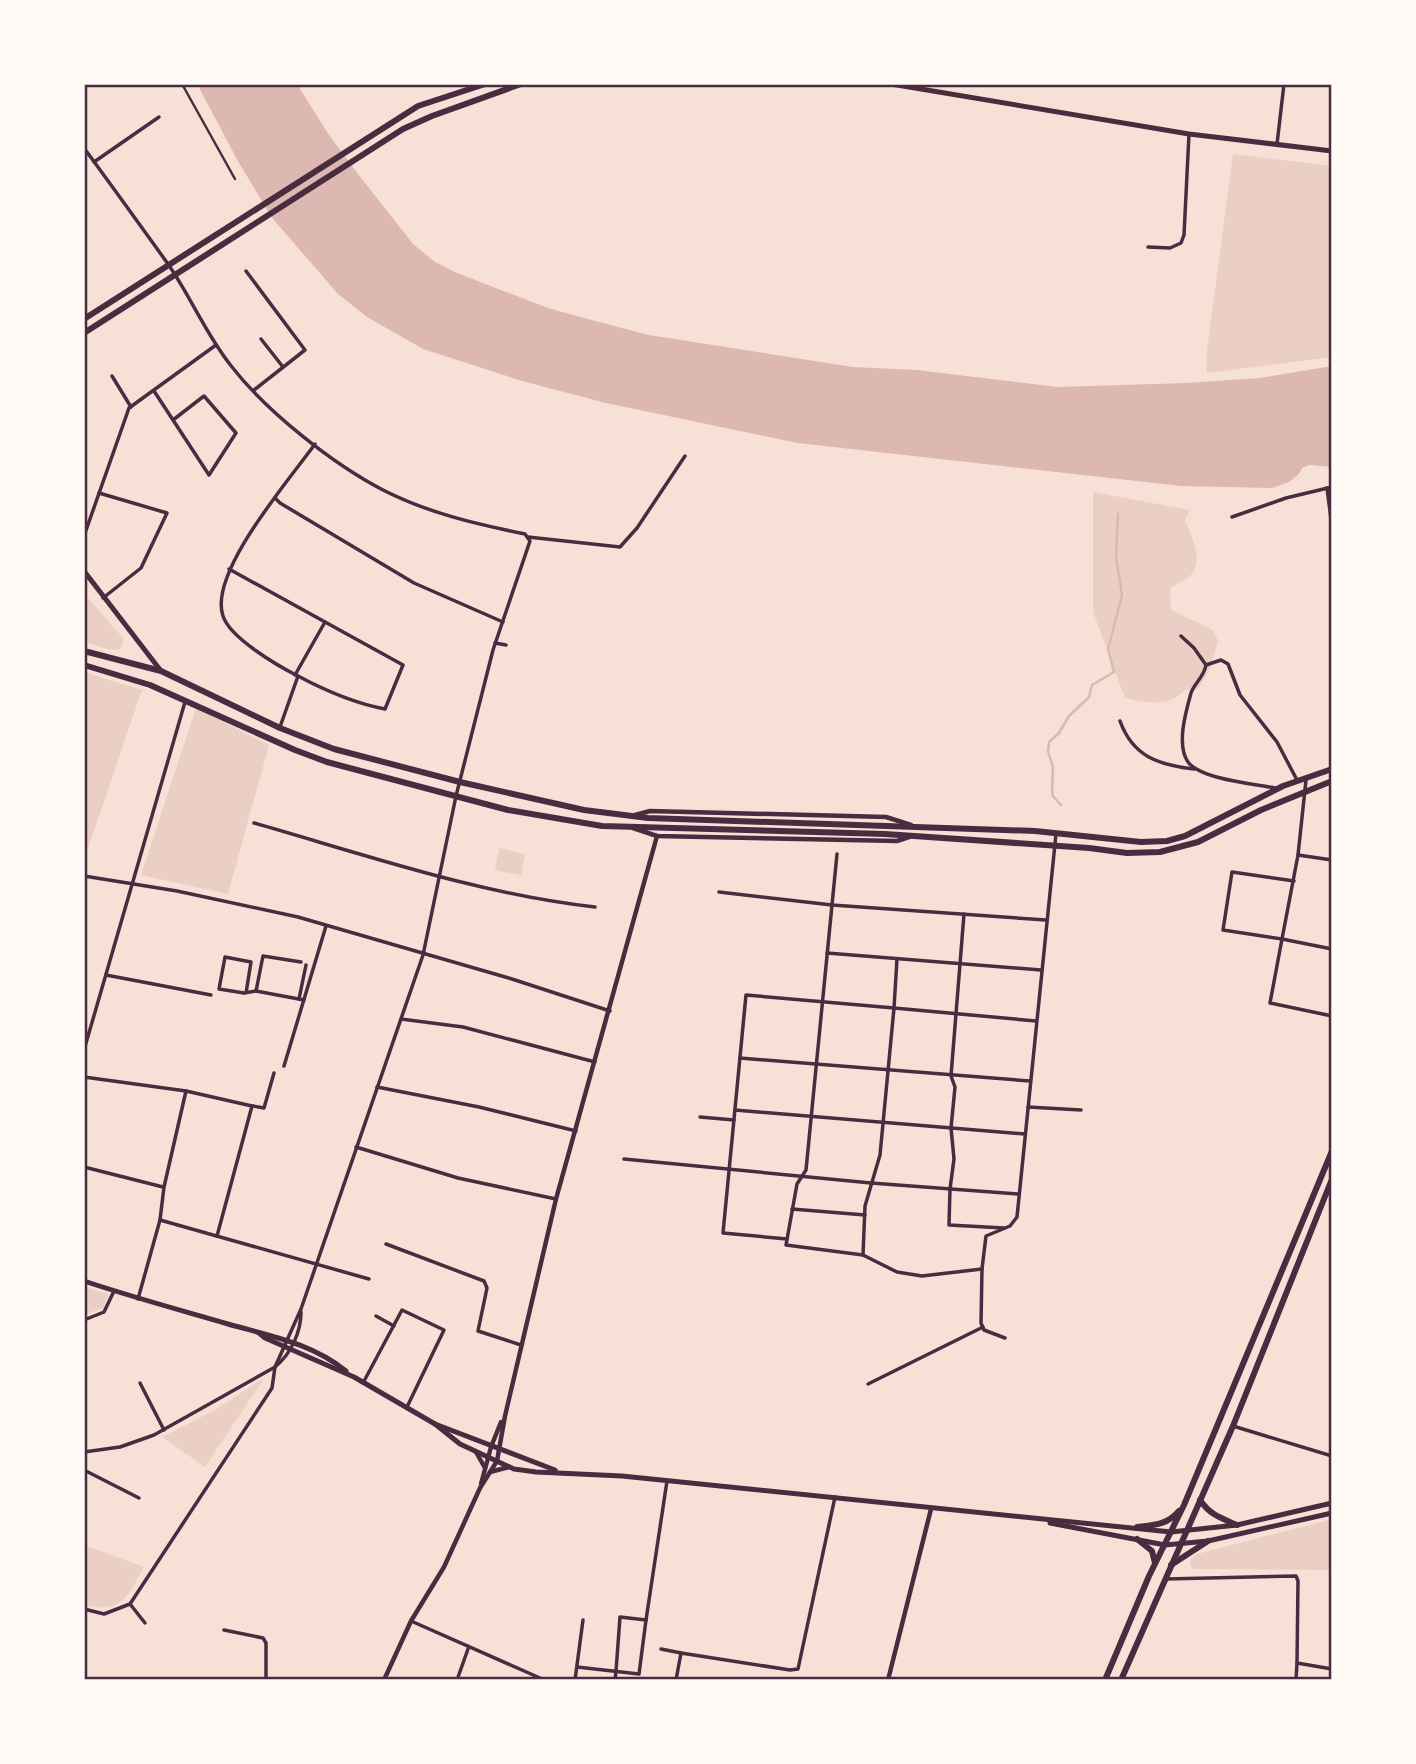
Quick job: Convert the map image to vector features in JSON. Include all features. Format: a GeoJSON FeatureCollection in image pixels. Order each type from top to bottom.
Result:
{"type":"FeatureCollection","features":[{"type":"Feature","properties":{"kind":"main road"},"geometry":{"type":"LineString","coordinates":[[84,319],[394,120],[418,106],[485,84]]}},
{"type":"Feature","properties":{"kind":"main road"},"geometry":{"type":"LineString","coordinates":[[84,333],[377,145],[432,116],[521,84]]}},
{"type":"Feature","properties":{"kind":"main road"},"geometry":{"type":"LineString","coordinates":[[891,84],[1189,134],[1332,151]]}},
{"type":"Feature","properties":{"kind":"main road"},"geometry":{"type":"LineString","coordinates":[[84,571],[161,671]]}},
{"type":"Feature","properties":{"kind":"main road"},"geometry":{"type":"LineString","coordinates":[[84,651],[161,671],[280,728],[334,749],[460,782],[584,810],[648,818],[886,830],[913,835],[1128,853],[1160,852],[1182,848],[1332,781]]}},
{"type":"Feature","properties":{"kind":"main road"},"geometry":{"type":"LineString","coordinates":[[84,665],[150,685],[327,762],[558,820],[602,826],[886,830],[915,827],[1056,833],[1141,842],[1167,841],[1185,836],[1297,780],[1332,769]]}},
{"type":"Feature","properties":{"kind":"main road"},"geometry":{"type":"LineString","coordinates":[[1105,1680],[1184,1505],[1332,1151]]}},
{"type":"Feature","properties":{"kind":"main road"},"geometry":{"type":"LineString","coordinates":[[1121,1680],[1233,1426],[1332,1179]]}},
{"type":"Feature","properties":{"kind":"main road"},"geometry":{"type":"LineString","coordinates":[[84,1281],[259,1333],[354,1377]]}},
{"type":"Feature","properties":{"kind":"main road"},"geometry":{"type":"LineString","coordinates":[[285,1343],[294,1342],[333,1361],[363,1383],[435,1424],[561,1472]]}},
{"type":"Feature","properties":{"kind":"main road"},"geometry":{"type":"LineString","coordinates":[[435,1424],[460,1444],[488,1458],[510,1467],[536,1472],[667,1480],[1171,1532],[1237,1525],[1332,1503]]}},
{"type":"Feature","properties":{"kind":"main road"},"geometry":{"type":"LineString","coordinates":[[1200,1500],[1213,1515],[1237,1525]]}},
{"type":"Feature","properties":{"kind":"main road"},"geometry":{"type":"LineString","coordinates":[[1136,1527],[1168,1522],[1184,1505]]}},
{"type":"Feature","properties":{"kind":"main road"},"geometry":{"type":"LineString","coordinates":[[1037,1520],[1080,1531],[1165,1545],[1208,1541],[1332,1513]]}},
{"type":"Feature","properties":{"kind":"main road"},"geometry":{"type":"LineString","coordinates":[[1137,1539],[1152,1551],[1155,1565]]}},
{"type":"Feature","properties":{"kind":"main road"},"geometry":{"type":"LineString","coordinates":[[1170,1566],[1208,1541]]}},
{"type":"Feature","properties":{"kind":"street"},"geometry":{"type":"LineString","coordinates":[[182,84],[235,179]]}},
{"type":"Feature","properties":{"kind":"street"},"geometry":{"type":"LineString","coordinates":[[1277,144],[1284,84]]}},
{"type":"Feature","properties":{"kind":"street"},"geometry":{"type":"LineString","coordinates":[[94,162],[159,117]]}},
{"type":"Feature","properties":{"kind":"street"},"geometry":{"type":"LineString","coordinates":[[1148,247],[1170,248],[1181,243],[1184,235],[1189,134]]}},
{"type":"Feature","properties":{"kind":"street"},"geometry":{"type":"LineString","coordinates":[[84,148],[169,265],[232,368],[280,416],[342,464],[394,494],[443,514],[525,534],[528,537],[620,547],[637,528],[685,456]]}},
{"type":"Feature","properties":{"kind":"street"},"geometry":{"type":"LineString","coordinates":[[246,271],[305,350],[254,390]]}},
{"type":"Feature","properties":{"kind":"street"},"geometry":{"type":"LineString","coordinates":[[261,339],[283,367]]}},
{"type":"Feature","properties":{"kind":"street"},"geometry":{"type":"LineString","coordinates":[[84,536],[129,408],[216,345]]}},
{"type":"Feature","properties":{"kind":"street"},"geometry":{"type":"LineString","coordinates":[[112,376],[131,407]]}},
{"type":"Feature","properties":{"kind":"street"},"geometry":{"type":"LineString","coordinates":[[154,390],[173,420],[209,475],[236,433],[204,396],[173,420]]}},
{"type":"Feature","properties":{"kind":"street"},"geometry":{"type":"LineString","coordinates":[[229,569],[403,666],[384,709],[358,704],[324,691],[296,676],[233,632],[223,617],[221,604],[229,569],[258,520],[316,444]]}},
{"type":"Feature","properties":{"kind":"street"},"geometry":{"type":"LineString","coordinates":[[1231,517],[1329,487],[1332,527]]}},
{"type":"Feature","properties":{"kind":"street"},"geometry":{"type":"LineString","coordinates":[[99,493],[167,513],[141,568],[103,598]]}},
{"type":"Feature","properties":{"kind":"street"},"geometry":{"type":"LineString","coordinates":[[275,498],[414,583],[503,622]]}},
{"type":"Feature","properties":{"kind":"street"},"geometry":{"type":"LineString","coordinates":[[84,1609],[104,1614],[130,1604],[262,1405],[275,1380],[275,1367],[302,1309],[423,955],[456,796],[495,643],[529,549],[528,537]]}},
{"type":"Feature","properties":{"kind":"street"},"geometry":{"type":"LineString","coordinates":[[280,728],[296,676],[325,622]]}},
{"type":"Feature","properties":{"kind":"street"},"geometry":{"type":"LineString","coordinates":[[1181,636],[1206,665],[1204,674],[1192,688],[1184,731],[1184,753],[1188,763],[1196,770]]}},
{"type":"Feature","properties":{"kind":"street"},"geometry":{"type":"LineString","coordinates":[[495,643],[506,645]]}},
{"type":"Feature","properties":{"kind":"street"},"geometry":{"type":"LineString","coordinates":[[1206,665],[1221,660],[1228,664],[1240,695],[1278,742],[1297,780]]}},
{"type":"Feature","properties":{"kind":"street"},"geometry":{"type":"LineString","coordinates":[[84,1050],[186,701]]}},
{"type":"Feature","properties":{"kind":"street"},"geometry":{"type":"LineString","coordinates":[[1119,721],[1125,737],[1148,758],[1170,766],[1277,789]]}},
{"type":"Feature","properties":{"kind":"street"},"geometry":{"type":"LineString","coordinates":[[1306,778],[1294,881],[1270,1003],[1332,1016]]}},
{"type":"Feature","properties":{"kind":"street"},"geometry":{"type":"LineString","coordinates":[[631,816],[650,811],[886,817],[915,827]]}},
{"type":"Feature","properties":{"kind":"street"},"geometry":{"type":"LineString","coordinates":[[254,823],[441,877],[568,904],[595,907]]}},
{"type":"Feature","properties":{"kind":"street"},"geometry":{"type":"LineString","coordinates":[[629,827],[657,836],[897,841],[913,835]]}},
{"type":"Feature","properties":{"kind":"street"},"geometry":{"type":"LineString","coordinates":[[1005,1338],[984,1330],[983,1327],[982,1269],[986,1236],[1006,1228],[1017,1217],[1056,833]]}},
{"type":"Feature","properties":{"kind":"street"},"geometry":{"type":"LineString","coordinates":[[488,1470],[491,1447],[498,1437],[505,1416],[556,1199],[657,836]]}},
{"type":"Feature","properties":{"kind":"street"},"geometry":{"type":"LineString","coordinates":[[837,854],[806,1170],[797,1184],[786,1245],[863,1255],[897,1272],[922,1276],[982,1269]]}},
{"type":"Feature","properties":{"kind":"street"},"geometry":{"type":"LineString","coordinates":[[1298,855],[1332,860]]}},
{"type":"Feature","properties":{"kind":"street"},"geometry":{"type":"LineString","coordinates":[[1294,881],[1232,872],[1223,930],[1332,947]]}},
{"type":"Feature","properties":{"kind":"street"},"geometry":{"type":"LineString","coordinates":[[84,876],[190,894],[298,917],[512,979],[610,1011]]}},
{"type":"Feature","properties":{"kind":"street"},"geometry":{"type":"LineString","coordinates":[[719,892],[832,905],[1046,920]]}},
{"type":"Feature","properties":{"kind":"street"},"geometry":{"type":"LineString","coordinates":[[964,914],[951,1076],[955,1087],[951,1128],[954,1159],[948,1225],[1006,1228]]}},
{"type":"Feature","properties":{"kind":"street"},"geometry":{"type":"LineString","coordinates":[[301,1000],[326,926]]}},
{"type":"Feature","properties":{"kind":"street"},"geometry":{"type":"LineString","coordinates":[[827,953],[1041,970]]}},
{"type":"Feature","properties":{"kind":"street"},"geometry":{"type":"LineString","coordinates":[[256,991],[263,956],[301,962]]}},
{"type":"Feature","properties":{"kind":"street"},"geometry":{"type":"LineString","coordinates":[[246,993],[251,962],[225,957],[219,989],[246,993],[256,991],[301,1000]]}},
{"type":"Feature","properties":{"kind":"street"},"geometry":{"type":"LineString","coordinates":[[863,1255],[865,1215],[880,1155],[897,958]]}},
{"type":"Feature","properties":{"kind":"street"},"geometry":{"type":"LineString","coordinates":[[284,1066],[301,1000],[306,965]]}},
{"type":"Feature","properties":{"kind":"street"},"geometry":{"type":"LineString","coordinates":[[106,975],[211,995]]}},
{"type":"Feature","properties":{"kind":"street"},"geometry":{"type":"LineString","coordinates":[[302,986],[307,988]]}},
{"type":"Feature","properties":{"kind":"street"},"geometry":{"type":"LineString","coordinates":[[787,1239],[723,1233],[746,995],[1036,1021]]}},
{"type":"Feature","properties":{"kind":"street"},"geometry":{"type":"LineString","coordinates":[[401,1019],[463,1027],[595,1062]]}},
{"type":"Feature","properties":{"kind":"street"},"geometry":{"type":"LineString","coordinates":[[740,1058],[1030,1081]]}},
{"type":"Feature","properties":{"kind":"street"},"geometry":{"type":"LineString","coordinates":[[84,1077],[186,1091],[264,1108],[274,1073]]}},
{"type":"Feature","properties":{"kind":"street"},"geometry":{"type":"LineString","coordinates":[[377,1087],[479,1107],[576,1131]]}},
{"type":"Feature","properties":{"kind":"street"},"geometry":{"type":"LineString","coordinates":[[138,1298],[160,1220],[164,1187],[186,1091]]}},
{"type":"Feature","properties":{"kind":"street"},"geometry":{"type":"LineString","coordinates":[[217,1236],[252,1106]]}},
{"type":"Feature","properties":{"kind":"street"},"geometry":{"type":"LineString","coordinates":[[1028,1107],[1081,1110]]}},
{"type":"Feature","properties":{"kind":"street"},"geometry":{"type":"LineString","coordinates":[[735,1110],[1025,1134]]}},
{"type":"Feature","properties":{"kind":"street"},"geometry":{"type":"LineString","coordinates":[[700,1117],[734,1119]]}},
{"type":"Feature","properties":{"kind":"street"},"geometry":{"type":"LineString","coordinates":[[356,1147],[458,1178],[556,1199]]}},
{"type":"Feature","properties":{"kind":"street"},"geometry":{"type":"LineString","coordinates":[[624,1159],[802,1177],[1019,1194]]}},
{"type":"Feature","properties":{"kind":"street"},"geometry":{"type":"LineString","coordinates":[[84,1167],[164,1187]]}},
{"type":"Feature","properties":{"kind":"street"},"geometry":{"type":"LineString","coordinates":[[792,1209],[865,1215]]}},
{"type":"Feature","properties":{"kind":"street"},"geometry":{"type":"LineString","coordinates":[[160,1220],[369,1279]]}},
{"type":"Feature","properties":{"kind":"street"},"geometry":{"type":"LineString","coordinates":[[386,1244],[484,1281],[487,1288],[478,1331],[521,1345]]}},
{"type":"Feature","properties":{"kind":"street"},"geometry":{"type":"LineString","coordinates":[[84,1320],[104,1312],[114,1291]]}},
{"type":"Feature","properties":{"kind":"street"},"geometry":{"type":"LineString","coordinates":[[84,1452],[120,1447],[164,1430],[275,1367],[291,1349],[302,1318],[302,1309]]}},
{"type":"Feature","properties":{"kind":"street"},"geometry":{"type":"LineString","coordinates":[[363,1383],[402,1310],[444,1330],[407,1408]]}},
{"type":"Feature","properties":{"kind":"street"},"geometry":{"type":"LineString","coordinates":[[376,1316],[394,1326]]}},
{"type":"Feature","properties":{"kind":"street"},"geometry":{"type":"LineString","coordinates":[[868,1384],[983,1327]]}},
{"type":"Feature","properties":{"kind":"street"},"geometry":{"type":"LineString","coordinates":[[140,1383],[164,1430]]}},
{"type":"Feature","properties":{"kind":"street"},"geometry":{"type":"LineString","coordinates":[[1233,1426],[1332,1456]]}},
{"type":"Feature","properties":{"kind":"street"},"geometry":{"type":"LineString","coordinates":[[479,1442],[498,1437]]}},
{"type":"Feature","properties":{"kind":"street"},"geometry":{"type":"LineString","coordinates":[[384,1680],[411,1621],[444,1567],[488,1470],[497,1461],[500,1450],[498,1437]]}},
{"type":"Feature","properties":{"kind":"street"},"geometry":{"type":"LineString","coordinates":[[498,1437],[512,1455]]}},
{"type":"Feature","properties":{"kind":"street"},"geometry":{"type":"LineString","coordinates":[[476,1452],[488,1470]]}},
{"type":"Feature","properties":{"kind":"street"},"geometry":{"type":"LineString","coordinates":[[488,1470],[510,1467]]}},
{"type":"Feature","properties":{"kind":"street"},"geometry":{"type":"LineString","coordinates":[[84,1470],[139,1498]]}},
{"type":"Feature","properties":{"kind":"street"},"geometry":{"type":"LineString","coordinates":[[576,1667],[639,1674],[667,1480]]}},
{"type":"Feature","properties":{"kind":"street"},"geometry":{"type":"LineString","coordinates":[[661,1649],[790,1670],[798,1669],[835,1497]]}},
{"type":"Feature","properties":{"kind":"street"},"geometry":{"type":"LineString","coordinates":[[888,1680],[931,1509]]}},
{"type":"Feature","properties":{"kind":"street"},"geometry":{"type":"LineString","coordinates":[[1164,1579],[1296,1576],[1296,1680]]}},
{"type":"Feature","properties":{"kind":"street"},"geometry":{"type":"LineString","coordinates":[[130,1604],[145,1623]]}},
{"type":"Feature","properties":{"kind":"street"},"geometry":{"type":"LineString","coordinates":[[615,1680],[620,1617],[646,1620]]}},
{"type":"Feature","properties":{"kind":"street"},"geometry":{"type":"LineString","coordinates":[[575,1680],[583,1620]]}},
{"type":"Feature","properties":{"kind":"street"},"geometry":{"type":"LineString","coordinates":[[411,1621],[541,1679]]}},
{"type":"Feature","properties":{"kind":"street"},"geometry":{"type":"LineString","coordinates":[[224,1630],[263,1638],[266,1643],[265,1680]]}},
{"type":"Feature","properties":{"kind":"street"},"geometry":{"type":"LineString","coordinates":[[457,1680],[468,1648]]}},
{"type":"Feature","properties":{"kind":"street"},"geometry":{"type":"LineString","coordinates":[[676,1680],[681,1653]]}},
{"type":"Feature","properties":{"kind":"street"},"geometry":{"type":"LineString","coordinates":[[1297,1663],[1332,1669]]}},
{"type":"Feature","properties":{"kind":"shaded area"},"geometry":{"type":"Polygon","coordinates":[[[197,84],[297,84],[329,135],[413,244],[435,262],[457,273],[548,308],[649,335],[853,367],[917,370],[1058,387],[1260,378],[1332,366],[1332,467],[1309,465],[1302,468],[1289,482],[1272,488],[1181,486],[798,443],[606,403],[522,381],[423,349],[367,317],[338,294],[273,219],[239,163],[197,84]]]}},
{"type":"Feature","properties":{"kind":"shaded area"},"geometry":{"type":"Polygon","coordinates":[[[1233,154],[1332,166],[1332,357],[1207,373],[1206,358],[1233,154]]]}},
{"type":"Feature","properties":{"kind":"shaded area"},"geometry":{"type":"Polygon","coordinates":[[[1093,492],[1190,510],[1185,520],[1195,548],[1196,563],[1190,576],[1170,589],[1171,610],[1213,630],[1218,641],[1210,669],[1198,689],[1185,690],[1172,700],[1157,703],[1125,698],[1093,612],[1093,492]]]}},
{"type":"Feature","properties":{"kind":"shaded area"},"geometry":{"type":"Polygon","coordinates":[[[84,593],[123,638],[120,649],[110,650],[84,642],[84,593]]]}},
{"type":"Feature","properties":{"kind":"shaded area"},"geometry":{"type":"Polygon","coordinates":[[[84,672],[142,690],[84,860],[84,672]]]}},
{"type":"Feature","properties":{"kind":"shaded area"},"geometry":{"type":"Polygon","coordinates":[[[196,708],[269,745],[228,894],[141,875],[196,708]]]}},
{"type":"Feature","properties":{"kind":"shaded area"},"geometry":{"type":"Polygon","coordinates":[[[499,848],[525,854],[521,875],[495,870],[499,848]]]}},
{"type":"Feature","properties":{"kind":"shaded area"},"geometry":{"type":"Polygon","coordinates":[[[84,1287],[109,1294],[103,1308],[84,1315],[84,1287]]]}},
{"type":"Feature","properties":{"kind":"shaded area"},"geometry":{"type":"Polygon","coordinates":[[[265,1377],[205,1467],[162,1437],[215,1410],[265,1377]]]}},
{"type":"Feature","properties":{"kind":"shaded area"},"geometry":{"type":"Polygon","coordinates":[[[1332,1519],[1332,1570],[1193,1569],[1190,1564],[1197,1554],[1332,1519]]]}},
{"type":"Feature","properties":{"kind":"shaded area"},"geometry":{"type":"Polygon","coordinates":[[[84,1545],[144,1567],[128,1595],[116,1605],[84,1605],[84,1545]]]}},
{"type":"Feature","properties":{"kind":"waterway"},"geometry":{"type":"LineString","coordinates":[[1061,805],[1053,796],[1053,767],[1048,751],[1049,742],[1059,733],[1069,716],[1089,697],[1092,685],[1114,672],[1108,649],[1122,595],[1116,556],[1118,514]]}}]}
